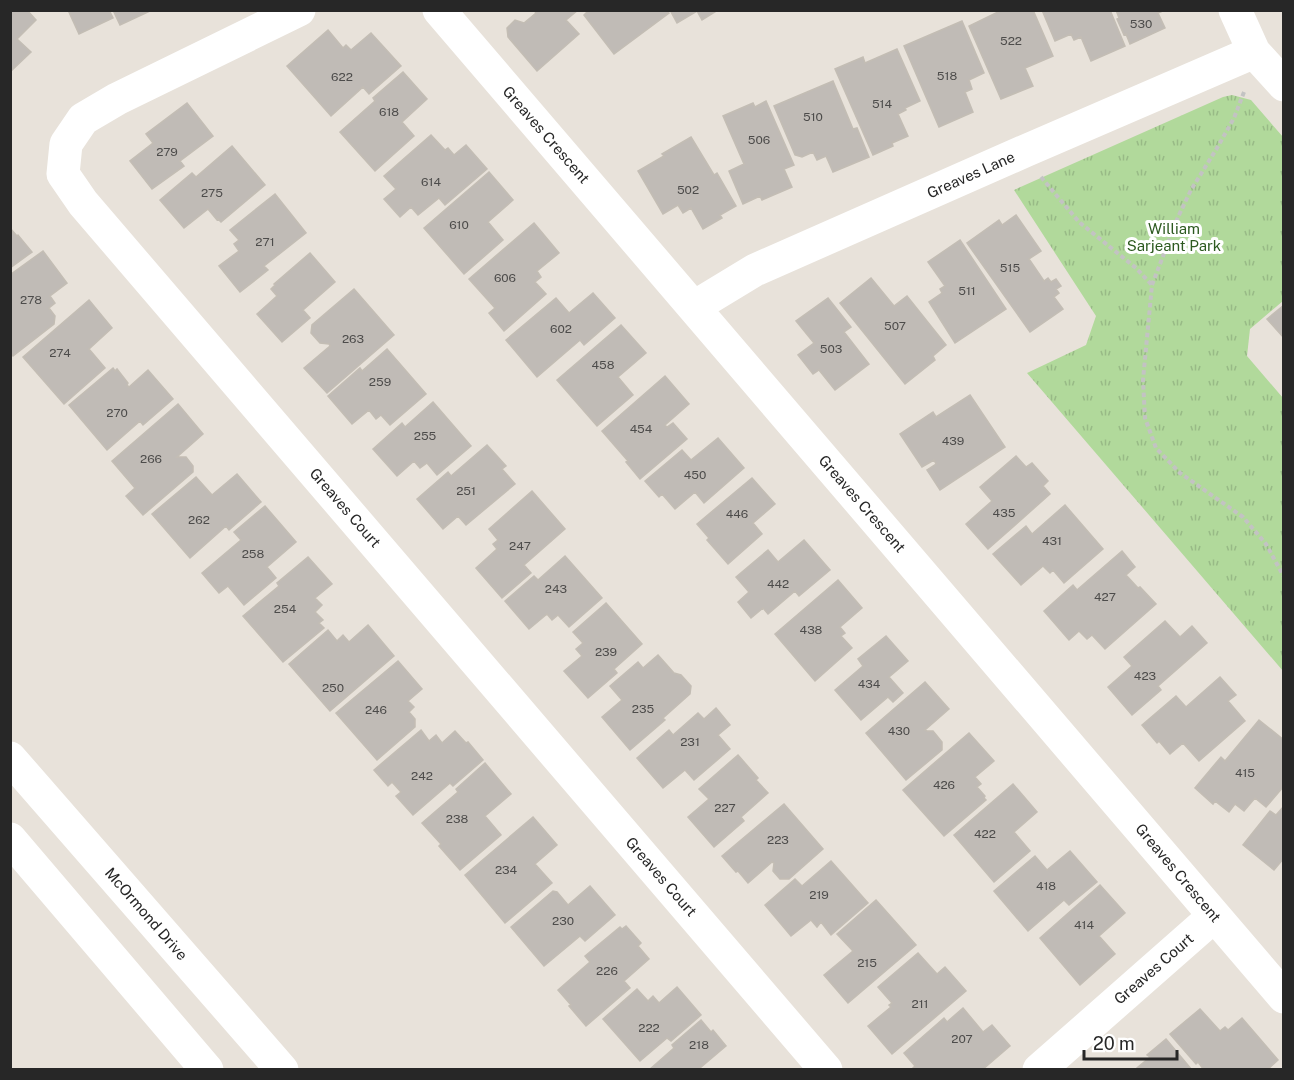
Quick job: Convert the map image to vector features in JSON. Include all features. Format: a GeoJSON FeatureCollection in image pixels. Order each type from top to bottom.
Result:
{"type":"FeatureCollection","features":[{"type":"Feature","properties":{"kind":"street","name":"Greaves Court"},"geometry":{"type":"LineString","coordinates":[[299,10],[117,99],[83,119],[66,144],[63,174],[83,203],[826,1070]]}},
{"type":"Feature","properties":{"kind":"street","name":"Greaves Crescent"},"geometry":{"type":"LineString","coordinates":[[439,10],[1284,998]]}},
{"type":"Feature","properties":{"kind":"street"},"geometry":{"type":"LineString","coordinates":[[1235,10],[1268,68]]}},
{"type":"Feature","properties":{"kind":"street","name":"Greaves Lane"},"geometry":{"type":"LineString","coordinates":[[694,307],[755,270],[1025,151],[1268,68]]}},
{"type":"Feature","properties":{"kind":"street","name":"McOrmond Drive"},"geometry":{"type":"LineString","coordinates":[[10,758],[282,1070]]}},
{"type":"Feature","properties":{"kind":"street"},"geometry":{"type":"LineString","coordinates":[[10,839],[207,1070]]}},
{"type":"Feature","properties":{"kind":"street","name":"Greaves Court"},"geometry":{"type":"LineString","coordinates":[[1040,1070],[1214,916]]}},
{"type":"Feature","properties":{"kind":"path"},"geometry":{"type":"LineString","coordinates":[[1268,68],[1244,93],[1234,117],[1191,190],[1178,217],[1152,285],[1143,380],[1145,418],[1156,448],[1180,472],[1243,517],[1266,544],[1284,577]]}},
{"type":"Feature","properties":{"kind":"path"},"geometry":{"type":"LineString","coordinates":[[1038,172],[1079,222],[1137,268],[1152,285]]}},
{"type":"Feature","properties":{"kind":"green space","name":"William Sarjeant Park"},"geometry":{"type":"Polygon","coordinates":[[[1232,95],[1251,100],[1283,137],[1283,301],[1250,329],[1247,356],[1283,398],[1283,671],[1027,373],[1086,345],[1096,316],[1014,190],[1232,95]]]}},
{"type":"Feature","properties":{"kind":"building"},"geometry":{"type":"Polygon","coordinates":[[[10,10],[27,10],[36,20],[17,39],[31,52],[10,72],[10,10]]]}},
{"type":"Feature","properties":{"kind":"building"},"geometry":{"type":"Polygon","coordinates":[[[68,10],[109,10],[113,18],[79,34],[68,10]]]}},
{"type":"Feature","properties":{"kind":"building"},"geometry":{"type":"Polygon","coordinates":[[[113,10],[152,10],[120,25],[113,10]]]}},
{"type":"Feature","properties":{"kind":"building"},"geometry":{"type":"Polygon","coordinates":[[[534,10],[578,10],[566,20],[579,34],[537,71],[508,37],[507,28],[515,20],[524,23],[536,13],[534,10]]]}},
{"type":"Feature","properties":{"kind":"building"},"geometry":{"type":"Polygon","coordinates":[[[586,10],[667,10],[669,13],[614,54],[584,15],[586,10]]]}},
{"type":"Feature","properties":{"kind":"building"},"geometry":{"type":"Polygon","coordinates":[[[670,10],[718,10],[702,20],[697,11],[677,23],[670,10]]]}},
{"type":"Feature","properties":{"kind":"building"},"geometry":{"type":"Polygon","coordinates":[[[1002,10],[1033,10],[1053,56],[1025,68],[1033,86],[1001,99],[969,26],[1002,10]]]}},
{"type":"Feature","properties":{"kind":"building"},"geometry":{"type":"Polygon","coordinates":[[[1042,10],[1110,10],[1125,46],[1091,61],[1081,37],[1074,40],[1071,34],[1055,41],[1042,10]]]}},
{"type":"Feature","properties":{"kind":"building"},"geometry":{"type":"Polygon","coordinates":[[[1116,10],[1165,10],[1158,13],[1165,28],[1130,44],[1117,19],[1119,18],[1116,10]]]}},
{"type":"Feature","properties":{"kind":"building"},"geometry":{"type":"Polygon","coordinates":[[[962,21],[984,73],[969,80],[972,89],[965,92],[973,112],[939,127],[904,46],[962,21]]]}},
{"type":"Feature","properties":{"kind":"building"},"geometry":{"type":"Polygon","coordinates":[[[328,30],[343,48],[346,45],[351,50],[371,33],[401,66],[369,94],[363,87],[331,116],[287,66],[328,30]]]}},
{"type":"Feature","properties":{"kind":"building"},"geometry":{"type":"Polygon","coordinates":[[[897,49],[920,101],[898,114],[908,136],[873,155],[835,69],[863,57],[865,63],[897,49]]]}},
{"type":"Feature","properties":{"kind":"building"},"geometry":{"type":"Polygon","coordinates":[[[403,72],[427,99],[402,122],[414,136],[375,171],[340,132],[375,101],[373,98],[403,72]]]}},
{"type":"Feature","properties":{"kind":"building"},"geometry":{"type":"Polygon","coordinates":[[[833,81],[853,129],[857,128],[869,157],[833,172],[826,156],[817,160],[813,152],[802,157],[795,155],[774,106],[833,81]]]}},
{"type":"Feature","properties":{"kind":"building"},"geometry":{"type":"Polygon","coordinates":[[[766,101],[794,165],[784,169],[792,187],[762,200],[760,196],[743,204],[729,171],[744,164],[723,116],[753,103],[755,107],[766,101]]]}},
{"type":"Feature","properties":{"kind":"building"},"geometry":{"type":"Polygon","coordinates":[[[187,103],[213,136],[180,161],[184,166],[152,189],[130,161],[153,143],[146,134],[187,103]]]}},
{"type":"Feature","properties":{"kind":"building"},"geometry":{"type":"Polygon","coordinates":[[[431,135],[445,150],[448,148],[454,155],[466,145],[487,169],[445,205],[439,198],[418,215],[411,207],[400,217],[384,199],[396,189],[384,176],[431,135]]]}},
{"type":"Feature","properties":{"kind":"building"},"geometry":{"type":"Polygon","coordinates":[[[691,137],[714,175],[717,173],[736,206],[720,215],[722,218],[703,229],[691,208],[683,213],[678,205],[663,214],[638,171],[691,137]]]}},
{"type":"Feature","properties":{"kind":"building"},"geometry":{"type":"Polygon","coordinates":[[[232,146],[265,185],[221,222],[208,209],[184,228],[160,200],[192,173],[196,177],[232,146]]]}},
{"type":"Feature","properties":{"kind":"building"},"geometry":{"type":"Polygon","coordinates":[[[489,172],[513,200],[488,222],[503,240],[464,274],[424,228],[489,172]]]}},
{"type":"Feature","properties":{"kind":"building"},"geometry":{"type":"Polygon","coordinates":[[[275,194],[306,233],[264,266],[268,270],[240,292],[219,266],[239,251],[234,244],[239,240],[230,230],[275,194]]]}},
{"type":"Feature","properties":{"kind":"building"},"geometry":{"type":"Polygon","coordinates":[[[1016,215],[1041,251],[1029,259],[1044,281],[1048,278],[1051,282],[1056,279],[1061,286],[1056,289],[1059,293],[1054,297],[1063,309],[1030,332],[967,243],[999,220],[1002,225],[1016,215]]]}},
{"type":"Feature","properties":{"kind":"building"},"geometry":{"type":"Polygon","coordinates":[[[534,223],[559,253],[537,271],[541,277],[535,282],[546,294],[504,331],[489,313],[495,308],[469,279],[534,223]]]}},
{"type":"Feature","properties":{"kind":"building"},"geometry":{"type":"Polygon","coordinates":[[[10,228],[32,252],[10,268],[10,228]]]}},
{"type":"Feature","properties":{"kind":"building"},"geometry":{"type":"Polygon","coordinates":[[[960,240],[1006,309],[955,343],[929,302],[942,293],[940,289],[945,286],[928,262],[960,240]]]}},
{"type":"Feature","properties":{"kind":"building"},"geometry":{"type":"Polygon","coordinates":[[[43,251],[67,283],[50,296],[55,303],[49,308],[55,316],[54,324],[13,356],[10,352],[10,275],[43,251]]]}},
{"type":"Feature","properties":{"kind":"building"},"geometry":{"type":"Polygon","coordinates":[[[310,253],[335,282],[303,310],[310,318],[282,342],[257,314],[277,296],[271,289],[274,284],[310,253]]]}},
{"type":"Feature","properties":{"kind":"building"},"geometry":{"type":"Polygon","coordinates":[[[871,278],[894,306],[907,296],[946,345],[933,356],[935,360],[905,384],[840,303],[871,278]]]}},
{"type":"Feature","properties":{"kind":"building"},"geometry":{"type":"Polygon","coordinates":[[[354,289],[394,335],[327,393],[304,368],[330,346],[320,343],[311,333],[312,325],[354,289]]]}},
{"type":"Feature","properties":{"kind":"building"},"geometry":{"type":"Polygon","coordinates":[[[593,293],[615,318],[584,345],[580,340],[537,377],[506,340],[556,298],[569,313],[593,293]]]}},
{"type":"Feature","properties":{"kind":"building"},"geometry":{"type":"Polygon","coordinates":[[[828,298],[851,327],[844,332],[869,364],[835,390],[819,370],[813,374],[798,355],[814,343],[796,321],[828,298]]]}},
{"type":"Feature","properties":{"kind":"building"},"geometry":{"type":"Polygon","coordinates":[[[89,300],[112,328],[89,349],[105,368],[64,404],[23,357],[89,300]]]}},
{"type":"Feature","properties":{"kind":"building"},"geometry":{"type":"Polygon","coordinates":[[[1284,305],[1284,338],[1267,319],[1284,305]]]}},
{"type":"Feature","properties":{"kind":"building"},"geometry":{"type":"Polygon","coordinates":[[[621,325],[646,353],[618,377],[633,395],[597,426],[557,380],[621,325]]]}},
{"type":"Feature","properties":{"kind":"building"},"geometry":{"type":"Polygon","coordinates":[[[387,349],[426,394],[390,425],[381,415],[376,419],[369,410],[352,424],[328,396],[360,368],[362,371],[387,349]]]}},
{"type":"Feature","properties":{"kind":"building"},"geometry":{"type":"Polygon","coordinates":[[[113,368],[115,371],[117,369],[129,387],[148,370],[173,399],[143,425],[140,421],[107,450],[69,405],[113,368]]]}},
{"type":"Feature","properties":{"kind":"building"},"geometry":{"type":"Polygon","coordinates":[[[665,376],[689,404],[665,425],[667,427],[673,423],[687,439],[640,479],[602,431],[665,376]]]}},
{"type":"Feature","properties":{"kind":"building"},"geometry":{"type":"Polygon","coordinates":[[[970,395],[1005,447],[940,490],[927,470],[936,464],[934,460],[922,467],[900,434],[933,412],[936,417],[970,395]]]}},
{"type":"Feature","properties":{"kind":"building"},"geometry":{"type":"Polygon","coordinates":[[[433,402],[471,446],[437,475],[427,463],[420,468],[414,461],[397,476],[373,449],[402,423],[405,427],[433,402]]]}},
{"type":"Feature","properties":{"kind":"building"},"geometry":{"type":"Polygon","coordinates":[[[178,404],[203,434],[177,457],[186,457],[193,466],[193,472],[143,515],[126,496],[135,488],[112,461],[178,404]]]}},
{"type":"Feature","properties":{"kind":"building"},"geometry":{"type":"Polygon","coordinates":[[[718,438],[744,468],[704,503],[695,492],[675,509],[662,494],[659,497],[645,481],[682,450],[691,460],[718,438]]]}},
{"type":"Feature","properties":{"kind":"building"},"geometry":{"type":"Polygon","coordinates":[[[487,445],[506,466],[502,469],[515,484],[466,525],[458,516],[443,529],[417,499],[448,472],[451,476],[487,445]]]}},
{"type":"Feature","properties":{"kind":"building"},"geometry":{"type":"Polygon","coordinates":[[[1016,456],[1026,467],[1032,463],[1048,481],[1043,486],[1050,494],[988,549],[966,524],[992,501],[980,487],[1016,456]]]}},
{"type":"Feature","properties":{"kind":"building"},"geometry":{"type":"Polygon","coordinates":[[[237,474],[261,502],[229,530],[226,526],[190,558],[152,514],[196,477],[212,495],[237,474]]]}},
{"type":"Feature","properties":{"kind":"building"},"geometry":{"type":"Polygon","coordinates":[[[752,478],[775,504],[753,523],[762,534],[728,564],[707,540],[709,538],[697,524],[752,478]]]}},
{"type":"Feature","properties":{"kind":"building"},"geometry":{"type":"Polygon","coordinates":[[[532,491],[565,529],[524,565],[531,573],[502,598],[476,568],[497,549],[493,544],[498,540],[489,529],[532,491]]]}},
{"type":"Feature","properties":{"kind":"building"},"geometry":{"type":"Polygon","coordinates":[[[1065,505],[1103,549],[1064,583],[1053,570],[1050,573],[1043,566],[1021,585],[993,554],[1026,526],[1032,534],[1065,505]]]}},
{"type":"Feature","properties":{"kind":"building"},"geometry":{"type":"Polygon","coordinates":[[[265,506],[296,542],[267,567],[276,578],[244,605],[228,586],[219,593],[202,573],[241,540],[234,532],[265,506]]]}},
{"type":"Feature","properties":{"kind":"building"},"geometry":{"type":"Polygon","coordinates":[[[804,540],[830,570],[799,596],[795,591],[768,614],[763,608],[751,618],[738,602],[749,592],[736,577],[768,550],[778,562],[804,540]]]}},
{"type":"Feature","properties":{"kind":"building"},"geometry":{"type":"Polygon","coordinates":[[[1122,551],[1135,567],[1126,575],[1156,604],[1105,649],[1092,635],[1087,639],[1079,631],[1069,640],[1044,611],[1073,585],[1077,590],[1122,551]]]}},
{"type":"Feature","properties":{"kind":"building"},"geometry":{"type":"Polygon","coordinates":[[[565,556],[602,598],[569,627],[558,615],[552,620],[547,614],[529,629],[505,601],[534,576],[538,580],[565,556]]]}},
{"type":"Feature","properties":{"kind":"building"},"geometry":{"type":"Polygon","coordinates":[[[308,557],[332,584],[315,598],[322,605],[315,612],[323,620],[319,623],[324,628],[283,662],[243,616],[279,586],[277,583],[308,557]]]}},
{"type":"Feature","properties":{"kind":"building"},"geometry":{"type":"Polygon","coordinates":[[[838,580],[862,608],[840,627],[845,633],[841,636],[852,648],[815,681],[775,634],[838,580]]]}},
{"type":"Feature","properties":{"kind":"building"},"geometry":{"type":"Polygon","coordinates":[[[606,603],[642,644],[614,669],[617,673],[588,698],[564,671],[582,656],[576,649],[583,643],[573,632],[606,603]]]}},
{"type":"Feature","properties":{"kind":"building"},"geometry":{"type":"Polygon","coordinates":[[[1165,621],[1180,637],[1192,626],[1207,643],[1158,686],[1161,690],[1132,715],[1108,687],[1132,666],[1124,657],[1165,621]]]}},
{"type":"Feature","properties":{"kind":"building"},"geometry":{"type":"Polygon","coordinates":[[[368,625],[394,656],[330,711],[289,664],[328,630],[337,641],[343,635],[349,642],[368,625]]]}},
{"type":"Feature","properties":{"kind":"building"},"geometry":{"type":"Polygon","coordinates":[[[886,636],[908,661],[889,677],[903,693],[893,702],[888,697],[861,720],[835,690],[863,666],[858,659],[886,636]]]}},
{"type":"Feature","properties":{"kind":"building"},"geometry":{"type":"Polygon","coordinates":[[[658,655],[674,673],[681,675],[691,686],[690,694],[663,718],[665,720],[630,750],[602,717],[622,700],[610,686],[638,662],[643,668],[658,655]]]}},
{"type":"Feature","properties":{"kind":"building"},"geometry":{"type":"Polygon","coordinates":[[[398,661],[422,689],[408,701],[414,707],[409,712],[415,719],[415,727],[377,760],[336,713],[398,661]]]}},
{"type":"Feature","properties":{"kind":"building"},"geometry":{"type":"Polygon","coordinates":[[[1220,677],[1236,695],[1228,701],[1245,721],[1199,761],[1183,743],[1170,754],[1142,725],[1176,696],[1186,707],[1220,677]]]}},
{"type":"Feature","properties":{"kind":"building"},"geometry":{"type":"Polygon","coordinates":[[[925,682],[949,709],[925,730],[933,731],[942,742],[942,750],[906,780],[866,733],[925,682]]]}},
{"type":"Feature","properties":{"kind":"building"},"geometry":{"type":"Polygon","coordinates":[[[716,708],[730,725],[718,735],[730,749],[694,780],[685,770],[663,788],[637,758],[669,730],[673,735],[698,713],[704,719],[716,708]]]}},
{"type":"Feature","properties":{"kind":"building"},"geometry":{"type":"Polygon","coordinates":[[[1259,720],[1284,740],[1284,786],[1266,807],[1255,798],[1244,811],[1235,804],[1229,812],[1215,801],[1213,804],[1195,788],[1221,757],[1225,761],[1259,720]]]}},
{"type":"Feature","properties":{"kind":"building"},"geometry":{"type":"Polygon","coordinates":[[[421,730],[429,741],[436,735],[442,743],[455,731],[483,760],[453,786],[450,783],[413,815],[396,796],[401,792],[392,782],[388,786],[374,770],[421,730]]]}},
{"type":"Feature","properties":{"kind":"building"},"geometry":{"type":"Polygon","coordinates":[[[969,733],[994,761],[975,777],[981,784],[977,787],[986,800],[944,836],[903,790],[969,733]]]}},
{"type":"Feature","properties":{"kind":"building"},"geometry":{"type":"Polygon","coordinates":[[[738,755],[768,793],[741,817],[744,821],[714,847],[688,817],[709,799],[699,789],[738,755]]]}},
{"type":"Feature","properties":{"kind":"building"},"geometry":{"type":"Polygon","coordinates":[[[485,763],[511,794],[485,816],[501,835],[460,870],[422,823],[458,792],[456,789],[485,763]]]}},
{"type":"Feature","properties":{"kind":"building"},"geometry":{"type":"Polygon","coordinates":[[[1013,784],[1037,812],[1014,832],[1030,851],[994,882],[954,835],[1013,784]]]}},
{"type":"Feature","properties":{"kind":"building"},"geometry":{"type":"Polygon","coordinates":[[[784,804],[823,849],[789,879],[780,879],[773,871],[774,863],[772,862],[748,883],[722,856],[784,804]]]}},
{"type":"Feature","properties":{"kind":"building"},"geometry":{"type":"Polygon","coordinates":[[[1284,806],[1284,858],[1274,870],[1243,845],[1270,811],[1276,815],[1284,806]]]}},
{"type":"Feature","properties":{"kind":"building"},"geometry":{"type":"Polygon","coordinates":[[[533,817],[557,845],[535,864],[552,883],[505,923],[465,875],[533,817]]]}},
{"type":"Feature","properties":{"kind":"building"},"geometry":{"type":"Polygon","coordinates":[[[1070,851],[1097,882],[1069,905],[1064,900],[1028,931],[994,891],[1035,856],[1047,870],[1070,851]]]}},
{"type":"Feature","properties":{"kind":"building"},"geometry":{"type":"Polygon","coordinates":[[[831,861],[868,903],[831,935],[821,922],[817,927],[811,920],[791,936],[765,905],[795,879],[802,886],[831,861]]]}},
{"type":"Feature","properties":{"kind":"building"},"geometry":{"type":"Polygon","coordinates":[[[1100,885],[1125,913],[1099,936],[1115,954],[1080,985],[1040,938],[1100,885]]]}},
{"type":"Feature","properties":{"kind":"building"},"geometry":{"type":"Polygon","coordinates":[[[590,886],[615,915],[585,941],[580,936],[544,966],[511,927],[553,891],[557,892],[568,905],[590,886]]]}},
{"type":"Feature","properties":{"kind":"building"},"geometry":{"type":"Polygon","coordinates":[[[876,900],[916,945],[848,1003],[824,975],[853,951],[837,934],[876,900]]]}},
{"type":"Feature","properties":{"kind":"building"},"geometry":{"type":"Polygon","coordinates":[[[626,926],[641,943],[638,946],[649,959],[624,981],[630,988],[586,1026],[558,990],[590,962],[585,956],[620,927],[622,929],[626,926]]]}},
{"type":"Feature","properties":{"kind":"building"},"geometry":{"type":"Polygon","coordinates":[[[918,953],[937,974],[945,967],[966,991],[892,1054],[868,1026],[891,1007],[889,1005],[892,1003],[878,987],[918,953]]]}},
{"type":"Feature","properties":{"kind":"building"},"geometry":{"type":"Polygon","coordinates":[[[677,987],[701,1015],[671,1041],[667,1038],[640,1061],[603,1019],[637,989],[648,1001],[653,996],[659,1003],[677,987]]]}},
{"type":"Feature","properties":{"kind":"building"},"geometry":{"type":"Polygon","coordinates":[[[963,1008],[983,1032],[992,1025],[1010,1046],[982,1070],[911,1070],[915,1066],[904,1053],[944,1018],[947,1022],[963,1008]]]}},
{"type":"Feature","properties":{"kind":"building"},"geometry":{"type":"Polygon","coordinates":[[[1200,1009],[1220,1031],[1225,1027],[1228,1030],[1242,1018],[1278,1060],[1267,1070],[1204,1070],[1170,1034],[1200,1009]]]}},
{"type":"Feature","properties":{"kind":"building"},"geometry":{"type":"Polygon","coordinates":[[[701,1020],[726,1046],[700,1068],[701,1070],[649,1070],[674,1048],[672,1045],[701,1020]]]}},
{"type":"Feature","properties":{"kind":"building"},"geometry":{"type":"Polygon","coordinates":[[[1166,1039],[1192,1070],[1138,1070],[1137,1068],[1150,1057],[1147,1055],[1166,1039]]]}}]}
